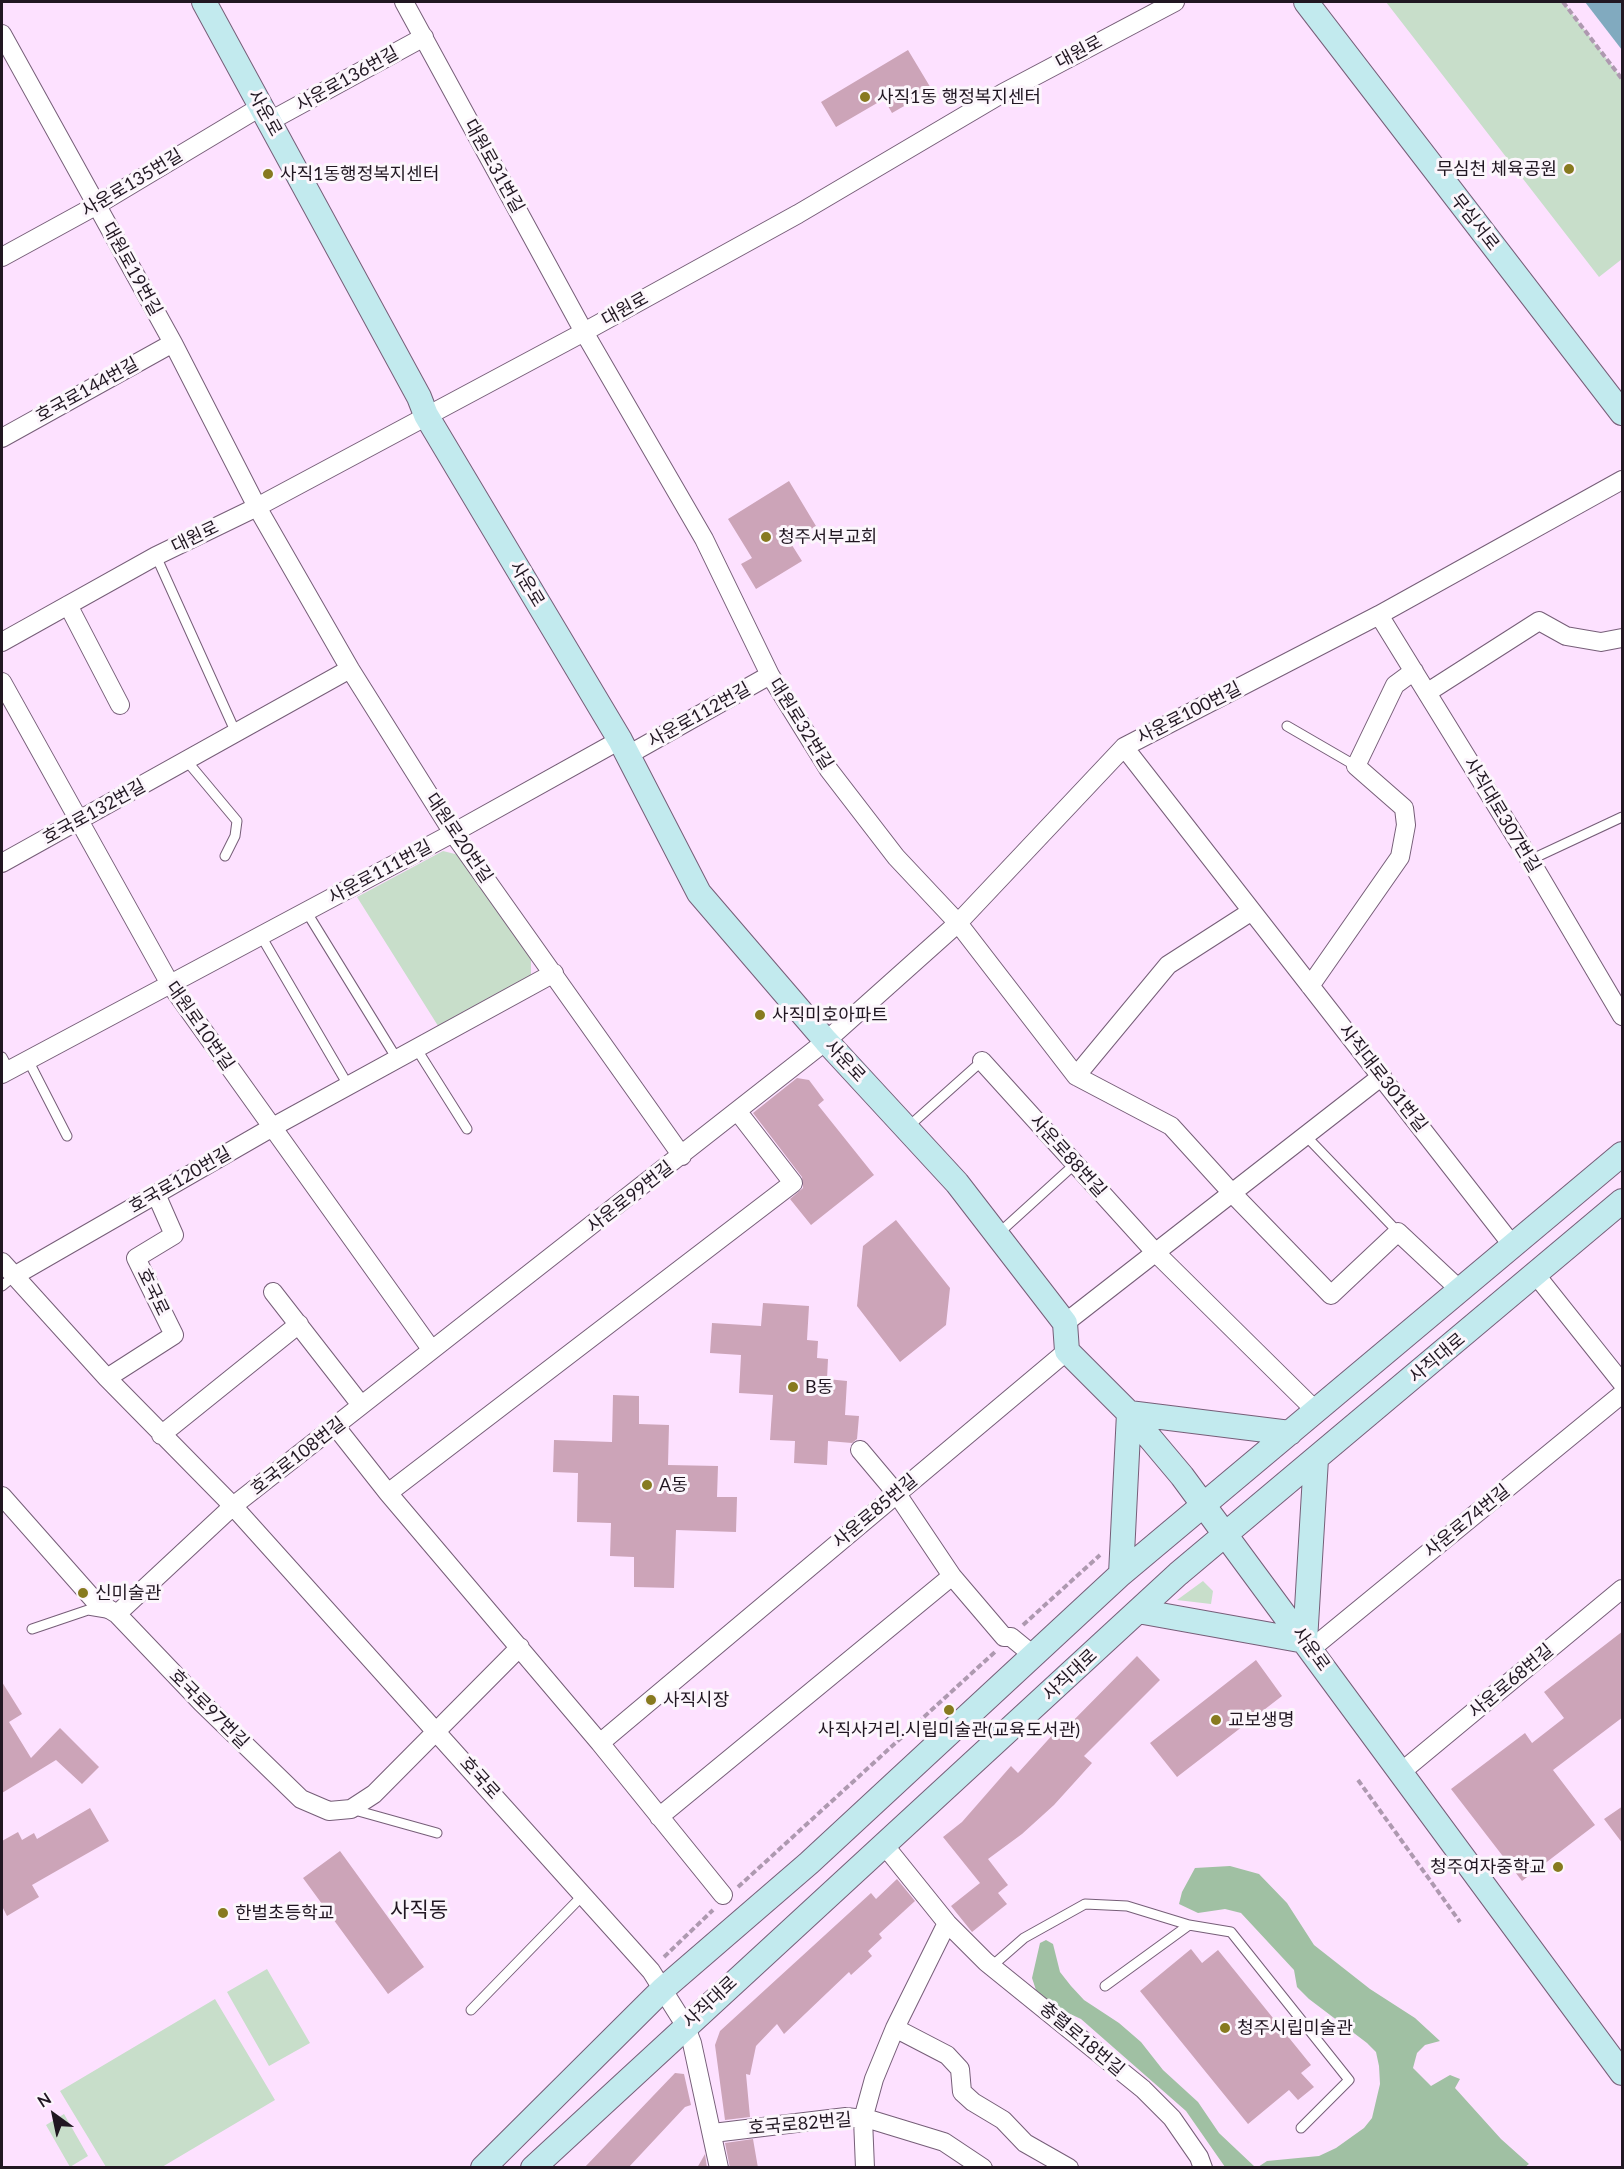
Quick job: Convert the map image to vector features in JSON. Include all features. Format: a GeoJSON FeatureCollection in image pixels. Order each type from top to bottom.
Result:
{"type":"FeatureCollection","features":[{"type":"Feature","properties":{"kind":"street","name":"사운로"},"geometry":{"type":"LineString","coordinates":[[204,2],[419,397],[426,415],[624,747],[699,893],[826,1041],[908,1127],[957,1183],[1065,1323]]}},
{"type":"Feature","properties":{"kind":"street","name":"대원로31번길"},"geometry":{"type":"LineString","coordinates":[[404,2],[584,332]]}},
{"type":"Feature","properties":{"kind":"street","name":"대원로"},"geometry":{"type":"LineString","coordinates":[[2,642],[156,556],[257,507],[584,332],[798,214],[1003,93],[1176,2]]}},
{"type":"Feature","properties":{"kind":"street","name":"무심서로"},"geometry":{"type":"LineString","coordinates":[[1306,2],[1623,413]]}},
{"type":"Feature","properties":{"kind":"street","name":"대원로19번길"},"geometry":{"type":"LineString","coordinates":[[2,34],[8,63],[97,204],[173,343],[257,507]]}},
{"type":"Feature","properties":{"kind":"street","name":"사운로136번길"},"geometry":{"type":"LineString","coordinates":[[266,113],[424,37]]}},
{"type":"Feature","properties":{"kind":"street","name":"사운로135번길"},"geometry":{"type":"LineString","coordinates":[[2,257],[266,113]]}},
{"type":"Feature","properties":{"kind":"street","name":"대원로32번길"},"geometry":{"type":"LineString","coordinates":[[584,332],[704,539],[770,675],[829,770],[896,857],[958,923],[1076,1076],[1171,1126],[1231,1192]]}},
{"type":"Feature","properties":{"kind":"street","name":"호국로144번길"},"geometry":{"type":"LineString","coordinates":[[3,433],[173,343]]}},
{"type":"Feature","properties":{"kind":"street","name":"사운로100번길"},"geometry":{"type":"LineString","coordinates":[[826,1041],[958,923],[1124,747],[1379,615],[1623,480]]}},
{"type":"Feature","properties":{"kind":"street","name":"대원로20번길"},"geometry":{"type":"LineString","coordinates":[[257,507],[350,669],[453,833],[682,1156]]}},
{"type":"Feature","properties":{"kind":"street"},"geometry":{"type":"LineString","coordinates":[[68,605],[120,705]]}},
{"type":"Feature","properties":{"kind":"street","name":"사직대로307번길"},"geometry":{"type":"LineString","coordinates":[[1379,615],[1530,860],[1623,1017]]}},
{"type":"Feature","properties":{"kind":"street"},"geometry":{"type":"LineString","coordinates":[[1428,692],[1539,621],[1566,636],[1601,642],[1623,638]]}},
{"type":"Feature","properties":{"kind":"street","name":"호국로132번길"},"geometry":{"type":"LineString","coordinates":[[2,863],[350,669]]}},
{"type":"Feature","properties":{"kind":"street"},"geometry":{"type":"LineString","coordinates":[[1310,986],[1400,857],[1406,825],[1404,808],[1356,766],[1395,685],[1414,671]]}},
{"type":"Feature","properties":{"kind":"street","name":"사운로112번길"},"geometry":{"type":"LineString","coordinates":[[624,747],[770,675]]}},
{"type":"Feature","properties":{"kind":"street","name":"대원로10번길"},"geometry":{"type":"LineString","coordinates":[[2,682],[170,984],[431,1349]]}},
{"type":"Feature","properties":{"kind":"street","name":"사운로111번길"},"geometry":{"type":"LineString","coordinates":[[4,1067],[28,1059],[453,833],[624,747]]}},
{"type":"Feature","properties":{"kind":"street","name":"사직대로301번길"},"geometry":{"type":"LineString","coordinates":[[1124,747],[1513,1246]]}},
{"type":"Feature","properties":{"kind":"street"},"geometry":{"type":"LineString","coordinates":[[1076,1076],[1168,965],[1252,911]]}},
{"type":"Feature","properties":{"kind":"street","name":"호국로120번길"},"geometry":{"type":"LineString","coordinates":[[8,1281],[271,1128],[554,973]]}},
{"type":"Feature","properties":{"kind":"street","name":"사운로99번길"},"geometry":{"type":"LineString","coordinates":[[431,1349],[682,1156],[826,1041]]}},
{"type":"Feature","properties":{"kind":"street","name":"사운로88번길"},"geometry":{"type":"LineString","coordinates":[[982,1060],[1155,1252]]}},
{"type":"Feature","properties":{"kind":"street"},"geometry":{"type":"LineString","coordinates":[[1067,1350],[1065,1323],[1382,1076]]}},
{"type":"Feature","properties":{"kind":"street"},"geometry":{"type":"LineString","coordinates":[[388,1493],[793,1183],[738,1112]]}},
{"type":"Feature","properties":{"kind":"street","name":"사직대로"},"geometry":{"type":"LineString","coordinates":[[483,2168],[657,1980],[809,1863],[1121,1575],[1623,1154]]}},
{"type":"Feature","properties":{"kind":"street"},"geometry":{"type":"LineString","coordinates":[[1231,1192],[1331,1295],[1398,1232],[1460,1290]]}},
{"type":"Feature","properties":{"kind":"street","name":"호국로"},"geometry":{"type":"LineString","coordinates":[[107,1378],[174,1335],[136,1258],[174,1236],[156,1194]]}},
{"type":"Feature","properties":{"kind":"street","name":"사직대로"},"geometry":{"type":"LineString","coordinates":[[532,2168],[685,2025],[885,1846],[1138,1611],[1622,1203]]}},
{"type":"Feature","properties":{"kind":"street"},"geometry":{"type":"LineString","coordinates":[[1155,1252],[1316,1411]]}},
{"type":"Feature","properties":{"kind":"street","name":"호국로"},"geometry":{"type":"LineString","coordinates":[[2,1262],[8,1281],[233,1506],[584,1894],[657,1980],[685,2025],[713,2133],[719,2168]]}},
{"type":"Feature","properties":{"kind":"street"},"geometry":{"type":"LineString","coordinates":[[1536,1275],[1623,1383]]}},
{"type":"Feature","properties":{"kind":"street","name":"호국로108번길"},"geometry":{"type":"LineString","coordinates":[[273,1292],[361,1405]]}},
{"type":"Feature","properties":{"kind":"street"},"geometry":{"type":"LineString","coordinates":[[161,1435],[299,1324]]}},
{"type":"Feature","properties":{"kind":"street","name":"호국로108번길"},"geometry":{"type":"LineString","coordinates":[[117,1614],[233,1506],[431,1349]]}},
{"type":"Feature","properties":{"kind":"street","name":"사운로"},"geometry":{"type":"LineString","coordinates":[[1067,1350],[1130,1413],[1203,1505],[1623,2073]]}},
{"type":"Feature","properties":{"kind":"street","name":"사운로85번길"},"geometry":{"type":"LineString","coordinates":[[600,1743],[1067,1350]]}},
{"type":"Feature","properties":{"kind":"street","name":"사운로74번길"},"geometry":{"type":"LineString","coordinates":[[1308,1645],[1623,1394]]}},
{"type":"Feature","properties":{"kind":"street"},"geometry":{"type":"LineString","coordinates":[[1121,1575],[1130,1413],[1290,1433]]}},
{"type":"Feature","properties":{"kind":"street"},"geometry":{"type":"LineString","coordinates":[[336,1426],[388,1493],[600,1743],[723,1899]]}},
{"type":"Feature","properties":{"kind":"street"},"geometry":{"type":"LineString","coordinates":[[860,1450],[897,1494],[952,1576],[1004,1636],[1011,1636],[1033,1655]]}},
{"type":"Feature","properties":{"kind":"street"},"geometry":{"type":"LineString","coordinates":[[1138,1611],[1308,1645],[1316,1459]]}},
{"type":"Feature","properties":{"kind":"street","name":"호국로97번길"},"geometry":{"type":"LineString","coordinates":[[2,1496],[94,1599],[117,1614],[202,1703],[301,1799],[329,1811],[351,1809]]}},
{"type":"Feature","properties":{"kind":"street"},"geometry":{"type":"LineString","coordinates":[[659,1817],[952,1576]]}},
{"type":"Feature","properties":{"kind":"street","name":"사운로68번길"},"geometry":{"type":"LineString","coordinates":[[1400,1773],[1623,1589]]}},
{"type":"Feature","properties":{"kind":"street"},"geometry":{"type":"LineString","coordinates":[[351,1809],[374,1794],[520,1647]]}},
{"type":"Feature","properties":{"kind":"street","name":"충렬로18번길"},"geometry":{"type":"LineString","coordinates":[[885,1846],[947,1923],[992,1966],[1143,2089],[1172,2118],[1199,2157],[1203,2168]]}},
{"type":"Feature","properties":{"kind":"street"},"geometry":{"type":"LineString","coordinates":[[864,2168],[863,2119],[874,2079],[895,2028],[947,1923]]}},
{"type":"Feature","properties":{"kind":"street"},"geometry":{"type":"LineString","coordinates":[[895,2028],[947,2055],[960,2069],[962,2092],[973,2102],[1003,2120],[1025,2143],[1069,2168]]}},
{"type":"Feature","properties":{"kind":"street","name":"호국로82번길"},"geometry":{"type":"LineString","coordinates":[[713,2133],[846,2117],[863,2119],[944,2142],[983,2168]]}},
{"type":"Feature","properties":{"kind":"lane"},"geometry":{"type":"LineString","coordinates":[[156,556],[236,733]]}},
{"type":"Feature","properties":{"kind":"lane"},"geometry":{"type":"LineString","coordinates":[[1287,726],[1356,766]]}},
{"type":"Feature","properties":{"kind":"lane"},"geometry":{"type":"LineString","coordinates":[[186,760],[237,821],[235,836],[225,856]]}},
{"type":"Feature","properties":{"kind":"lane"},"geometry":{"type":"LineString","coordinates":[[1530,860],[1623,817]]}},
{"type":"Feature","properties":{"kind":"lane"},"geometry":{"type":"LineString","coordinates":[[306,911],[397,1059]]}},
{"type":"Feature","properties":{"kind":"lane"},"geometry":{"type":"LineString","coordinates":[[261,936],[348,1085]]}},
{"type":"Feature","properties":{"kind":"lane"},"geometry":{"type":"LineString","coordinates":[[416,1048],[467,1129]]}},
{"type":"Feature","properties":{"kind":"lane"},"geometry":{"type":"LineString","coordinates":[[28,1059],[67,1136]]}},
{"type":"Feature","properties":{"kind":"lane"},"geometry":{"type":"LineString","coordinates":[[908,1127],[982,1060]]}},
{"type":"Feature","properties":{"kind":"lane"},"geometry":{"type":"LineString","coordinates":[[1305,1136],[1398,1232]]}},
{"type":"Feature","properties":{"kind":"lane"},"geometry":{"type":"LineString","coordinates":[[997,1235],[1075,1164]]}},
{"type":"Feature","properties":{"kind":"lane"},"geometry":{"type":"LineString","coordinates":[[32,1629],[88,1610],[117,1614]]}},
{"type":"Feature","properties":{"kind":"lane"},"geometry":{"type":"LineString","coordinates":[[351,1809],[437,1833]]}},
{"type":"Feature","properties":{"kind":"lane"},"geometry":{"type":"LineString","coordinates":[[471,2010],[584,1894]]}},
{"type":"Feature","properties":{"kind":"lane"},"geometry":{"type":"LineString","coordinates":[[992,1966],[1024,1938],[1085,1904],[1127,1906],[1189,1925],[1231,1932],[1349,2080],[1301,2128]]}},
{"type":"Feature","properties":{"kind":"lane"},"geometry":{"type":"LineString","coordinates":[[1105,1986],[1189,1925]]}},
{"type":"Feature","properties":{"kind":"path"},"geometry":{"type":"LineString","coordinates":[[1563,2],[1623,80]]}},
{"type":"Feature","properties":{"kind":"path"},"geometry":{"type":"LineString","coordinates":[[657,1980],[723,1899],[1102,1553]]}},
{"type":"Feature","properties":{"kind":"path"},"geometry":{"type":"LineString","coordinates":[[1358,1780],[1460,1922]]}},
{"type":"Feature","properties":{"kind":"green space","name":"무심천 체육공원"},"geometry":{"type":"Polygon","coordinates":[[[1386,2],[1563,2],[1622,79],[1622,259],[1599,277],[1386,2]]]}},
{"type":"Feature","properties":{"kind":"green space"},"geometry":{"type":"Polygon","coordinates":[[[443,851],[459,855],[531,955],[531,976],[440,1029],[357,897],[443,851]]]}},
{"type":"Feature","properties":{"kind":"green space"},"geometry":{"type":"Polygon","coordinates":[[[1203,1581],[1213,1591],[1211,1604],[1177,1600],[1203,1581]]]}},
{"type":"Feature","properties":{"kind":"green space"},"geometry":{"type":"Polygon","coordinates":[[[1230,1866],[1259,1874],[1287,1903],[1314,1945],[1370,1989],[1415,2018],[1440,2041],[1425,2045],[1417,2053],[1413,2068],[1431,2086],[1450,2075],[1460,2079],[1455,2088],[1501,2139],[1529,2164],[1525,2167],[1258,2167],[1267,2161],[1319,2156],[1336,2148],[1364,2128],[1372,2118],[1380,2084],[1379,2066],[1376,2052],[1367,2043],[1309,1999],[1297,1987],[1294,1970],[1241,1913],[1225,1909],[1198,1913],[1179,1904],[1182,1892],[1195,1868],[1230,1866]]]}},
{"type":"Feature","properties":{"kind":"green space"},"geometry":{"type":"Polygon","coordinates":[[[1046,1940],[1053,1944],[1060,1972],[1071,1986],[1084,2000],[1119,2023],[1141,2042],[1163,2070],[1198,2102],[1219,2133],[1255,2167],[1225,2167],[1186,2111],[1081,2019],[1053,2006],[1037,1993],[1032,1978],[1040,1943],[1046,1940]]]}},
{"type":"Feature","properties":{"kind":"green space"},"geometry":{"type":"Polygon","coordinates":[[[267,1969],[310,2043],[269,2066],[227,1992],[267,1969]]]}},
{"type":"Feature","properties":{"kind":"green space"},"geometry":{"type":"Polygon","coordinates":[[[215,1999],[275,2100],[162,2167],[106,2167],[60,2091],[215,1999]]]}},
{"type":"Feature","properties":{"kind":"green space"},"geometry":{"type":"Polygon","coordinates":[[[64,2114],[88,2156],[70,2167],[46,2125],[64,2114]]]}},
{"type":"Feature","properties":{"kind":"water"},"geometry":{"type":"Polygon","coordinates":[[[1585,2],[1622,2],[1622,50],[1585,2]]]}},
{"type":"Feature","properties":{"kind":"building"},"geometry":{"type":"Polygon","coordinates":[[[908,50],[932,90],[892,113],[884,99],[836,127],[821,102],[908,50]]]}},
{"type":"Feature","properties":{"kind":"building"},"geometry":{"type":"Polygon","coordinates":[[[789,481],[816,526],[790,542],[802,561],[756,589],[741,564],[752,558],[728,519],[789,481]]]}},
{"type":"Feature","properties":{"kind":"building"},"geometry":{"type":"Polygon","coordinates":[[[797,1078],[809,1080],[824,1100],[818,1105],[874,1175],[811,1225],[790,1199],[803,1188],[802,1177],[753,1113],[797,1078]]]}},
{"type":"Feature","properties":{"kind":"building"},"geometry":{"type":"Polygon","coordinates":[[[896,1220],[950,1288],[946,1325],[900,1362],[857,1306],[863,1246],[896,1220]]]}},
{"type":"Feature","properties":{"kind":"building","name":"B동"},"geometry":{"type":"Polygon","coordinates":[[[763,1303],[809,1306],[807,1340],[818,1341],[817,1358],[828,1359],[827,1379],[847,1381],[845,1415],[859,1416],[857,1439],[852,1443],[828,1441],[827,1465],[794,1463],[795,1441],[770,1440],[773,1395],[739,1393],[741,1355],[710,1353],[712,1323],[761,1326],[763,1303]]]}},
{"type":"Feature","properties":{"kind":"building","name":"A동"},"geometry":{"type":"Polygon","coordinates":[[[613,1395],[639,1396],[639,1424],[669,1425],[668,1465],[718,1466],[717,1497],[737,1497],[736,1532],[676,1530],[674,1588],[634,1587],[634,1557],[610,1556],[611,1523],[577,1522],[578,1473],[553,1472],[554,1440],[612,1442],[613,1395]]]}},
{"type":"Feature","properties":{"kind":"building"},"geometry":{"type":"Polygon","coordinates":[[[1623,1631],[1623,1717],[1553,1770],[1595,1825],[1522,1881],[1451,1789],[1525,1733],[1532,1743],[1564,1718],[1544,1692],[1623,1631]]]}},
{"type":"Feature","properties":{"kind":"building"},"geometry":{"type":"Polygon","coordinates":[[[1137,1656],[1160,1680],[1084,1756],[1092,1763],[1054,1805],[1022,1834],[988,1859],[1008,1885],[998,1893],[1007,1904],[972,1932],[951,1906],[980,1883],[943,1837],[962,1822],[1011,1766],[1018,1773],[1056,1731],[1060,1734],[1137,1656]]]}},
{"type":"Feature","properties":{"kind":"building","name":"교보생명"},"geometry":{"type":"Polygon","coordinates":[[[1256,1660],[1282,1696],[1177,1777],[1150,1743],[1256,1660]]]}},
{"type":"Feature","properties":{"kind":"building"},"geometry":{"type":"Polygon","coordinates":[[[2,1682],[22,1714],[9,1722],[31,1758],[60,1728],[99,1767],[82,1784],[56,1760],[2,1793],[2,1682]]]}},
{"type":"Feature","properties":{"kind":"building"},"geometry":{"type":"Polygon","coordinates":[[[1623,1806],[1623,1844],[1604,1819],[1623,1806]]]}},
{"type":"Feature","properties":{"kind":"building"},"geometry":{"type":"Polygon","coordinates":[[[90,1808],[109,1841],[32,1885],[39,1897],[7,1916],[2,1906],[2,1841],[18,1832],[22,1840],[34,1833],[37,1839],[90,1808]]]}},
{"type":"Feature","properties":{"kind":"building"},"geometry":{"type":"Polygon","coordinates":[[[340,1851],[424,1967],[388,1994],[303,1878],[340,1851]]]}},
{"type":"Feature","properties":{"kind":"building"},"geometry":{"type":"Polygon","coordinates":[[[897,1879],[915,1901],[879,1934],[882,1938],[868,1951],[872,1956],[851,1975],[849,1972],[784,2034],[777,2024],[756,2046],[750,2075],[746,2074],[750,2117],[725,2120],[715,2045],[720,2031],[871,1893],[876,1899],[897,1879]]]}},
{"type":"Feature","properties":{"kind":"building","name":"청주시립미술관"},"geometry":{"type":"Polygon","coordinates":[[[1191,1949],[1202,1963],[1218,1950],[1311,2065],[1301,2073],[1314,2087],[1298,2100],[1289,2090],[1248,2124],[1140,1991],[1191,1949]]]}},
{"type":"Feature","properties":{"kind":"building"},"geometry":{"type":"Polygon","coordinates":[[[675,2073],[684,2074],[691,2105],[685,2107],[628,2168],[584,2168],[675,2073]]]}},
{"type":"Feature","properties":{"kind":"building"},"geometry":{"type":"Polygon","coordinates":[[[753,2139],[758,2168],[730,2168],[725,2143],[753,2139]]]}},
{"type":"Feature","properties":{"kind":"building"},"geometry":{"type":"Polygon","coordinates":[[[705,2154],[707,2168],[697,2168],[705,2154]]]}},
{"type":"Feature","properties":{"kind":"place","name":"사직1동 행정복지센터"},"geometry":{"type":"Point","coordinates":[865,97]}},
{"type":"Feature","properties":{"kind":"place","name":"무심천 체육공원"},"geometry":{"type":"Point","coordinates":[1569,169]}},
{"type":"Feature","properties":{"kind":"place","name":"사직1동행정복지센터"},"geometry":{"type":"Point","coordinates":[268,174]}},
{"type":"Feature","properties":{"kind":"place","name":"청주서부교회"},"geometry":{"type":"Point","coordinates":[766,537]}},
{"type":"Feature","properties":{"kind":"place","name":"사직미호아파트"},"geometry":{"type":"Point","coordinates":[760,1015]}},
{"type":"Feature","properties":{"kind":"place","name":"B동"},"geometry":{"type":"Point","coordinates":[793,1387]}},
{"type":"Feature","properties":{"kind":"place","name":"A동"},"geometry":{"type":"Point","coordinates":[647,1485]}},
{"type":"Feature","properties":{"kind":"place","name":"신미술관"},"geometry":{"type":"Point","coordinates":[83,1593]}},
{"type":"Feature","properties":{"kind":"place","name":"사직시장"},"geometry":{"type":"Point","coordinates":[651,1700]}},
{"type":"Feature","properties":{"kind":"place","name":"사직사거리.시립미술관(교육도서관)"},"geometry":{"type":"Point","coordinates":[949,1710]}},
{"type":"Feature","properties":{"kind":"place","name":"교보생명"},"geometry":{"type":"Point","coordinates":[1216,1720]}},
{"type":"Feature","properties":{"kind":"place","name":"청주여자중학교"},"geometry":{"type":"Point","coordinates":[1558,1867]}},
{"type":"Feature","properties":{"kind":"place","name":"한벌초등학교"},"geometry":{"type":"Point","coordinates":[223,1913]}},
{"type":"Feature","properties":{"kind":"place","name":"청주시립미술관"},"geometry":{"type":"Point","coordinates":[1225,2028]}},
{"type":"Feature","properties":{"kind":"district","name":"사직동"},"geometry":{"type":"Point","coordinates":[419,1910]}}]}
